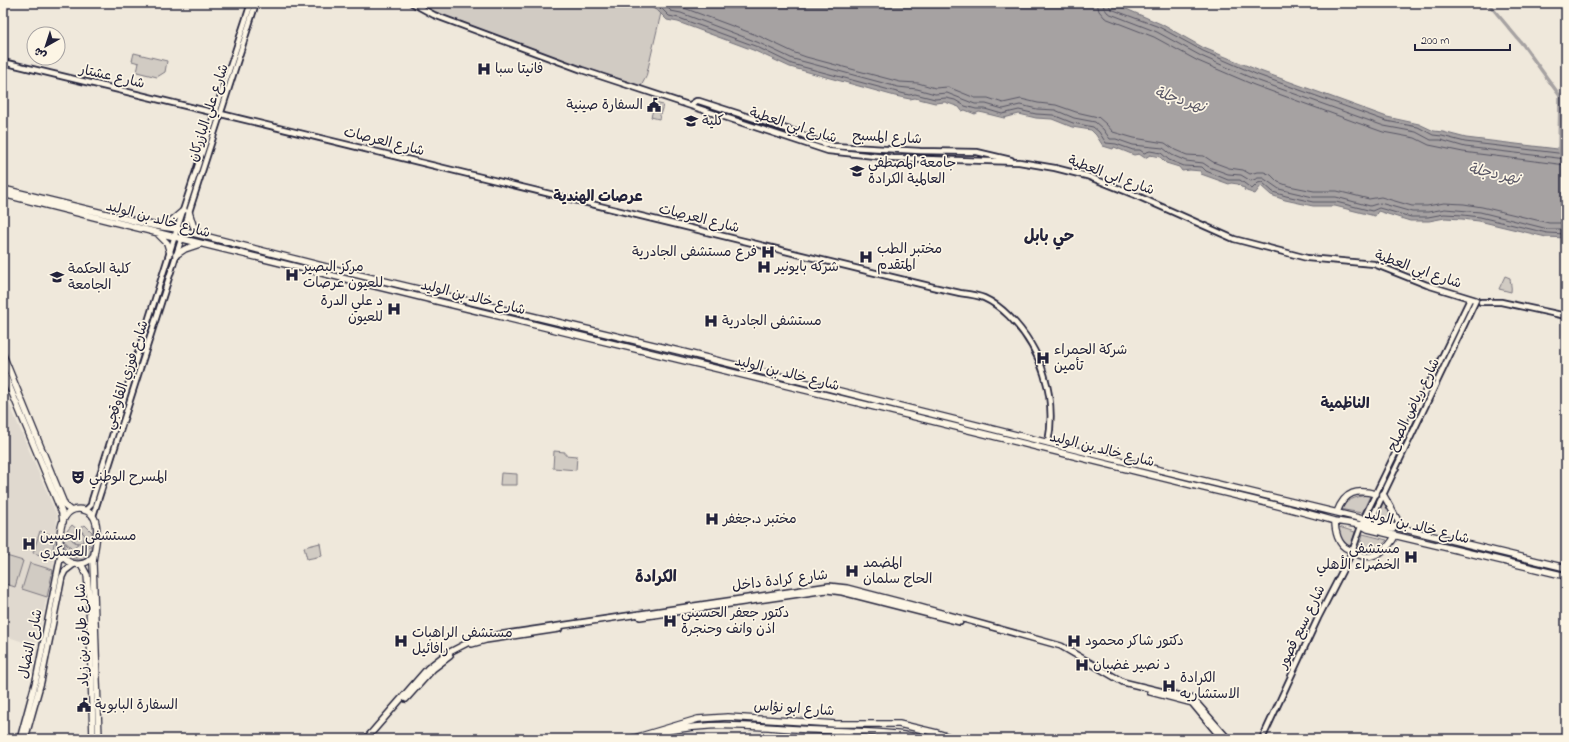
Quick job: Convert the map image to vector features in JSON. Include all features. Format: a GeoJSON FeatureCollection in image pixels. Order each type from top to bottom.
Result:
{"type":"FeatureCollection","features":[{"type":"Feature","properties":{"kind":"main road","name":"شارع خالد بن الوليد"},"geometry":{"type":"LineString","coordinates":[[3,189],[155,229]]}},
{"type":"Feature","properties":{"kind":"main road","name":"شارع خالد بن الوليد"},"geometry":{"type":"LineString","coordinates":[[3,194],[176,233],[201,244],[963,428],[1335,521],[1341,520],[1363,522],[1371,520],[1566,568]]}},
{"type":"Feature","properties":{"kind":"main road"},"geometry":{"type":"LineString","coordinates":[[170,253],[164,239],[155,229],[186,211],[193,225],[203,236]]}},
{"type":"Feature","properties":{"kind":"main road"},"geometry":{"type":"LineString","coordinates":[[176,233],[177,235],[183,235]]}},
{"type":"Feature","properties":{"kind":"main road","name":"شارع خالد بن الوليد"},"geometry":{"type":"LineString","coordinates":[[183,235],[203,236],[369,278],[683,352],[1048,443],[1337,512],[1363,522]]}},
{"type":"Feature","properties":{"kind":"main road"},"geometry":{"type":"LineString","coordinates":[[176,255],[186,249],[201,244]]}},
{"type":"Feature","properties":{"kind":"main road"},"geometry":{"type":"LineString","coordinates":[[3,355],[65,506],[71,511]]}},
{"type":"Feature","properties":{"kind":"main road"},"geometry":{"type":"LineString","coordinates":[[3,371],[62,513],[63,522],[61,554],[65,560],[74,564],[81,564],[89,561],[94,555],[97,530],[93,516],[86,510],[78,509],[71,511],[66,515],[63,522]]}},
{"type":"Feature","properties":{"kind":"main road"},"geometry":{"type":"LineString","coordinates":[[1337,512],[1344,499],[1354,493],[1364,491],[1376,494]]}},
{"type":"Feature","properties":{"kind":"main road"},"geometry":{"type":"LineString","coordinates":[[1363,522],[1375,528],[1400,528],[1383,494]]}},
{"type":"Feature","properties":{"kind":"main road"},"geometry":{"type":"LineString","coordinates":[[1335,521],[1335,528],[1339,540],[1347,549],[1353,550],[1364,556],[1375,554],[1387,547],[1395,536]]}},
{"type":"Feature","properties":{"kind":"main road","name":"شارع خالد بن الوليد"},"geometry":{"type":"LineString","coordinates":[[1375,528],[1395,536],[1566,576]]}},
{"type":"Feature","properties":{"kind":"main road","name":"شارع النضال"},"geometry":{"type":"LineString","coordinates":[[20,739],[36,680],[61,554]]}},
{"type":"Feature","properties":{"kind":"main road","name":"شارع طارق بن زياد"},"geometry":{"type":"LineString","coordinates":[[94,555],[94,617],[99,739]]}},
{"type":"Feature","properties":{"kind":"main road","name":"شارع النضال"},"geometry":{"type":"LineString","coordinates":[[25,739],[40,682],[62,577],[65,571],[74,564]]}},
{"type":"Feature","properties":{"kind":"main road","name":"شارع طارق بن زياد"},"geometry":{"type":"LineString","coordinates":[[81,564],[87,575],[89,599],[93,739]]}},
{"type":"Feature","properties":{"kind":"main road","name":"شارع كرادة داخل"},"geometry":{"type":"LineString","coordinates":[[366,739],[428,668],[446,654],[477,638],[829,586],[847,588],[1061,646],[1123,682],[1193,699],[1228,739]]}},
{"type":"Feature","properties":{"kind":"main road","name":"شارع كرادة داخل"},"geometry":{"type":"LineString","coordinates":[[370,739],[433,669],[446,658],[478,641],[827,590],[873,599],[1055,647],[1120,684],[1192,703],[1222,739]]}},
{"type":"Feature","properties":{"kind":"main road","name":"شارع ابو نؤاس"},"geometry":{"type":"LineString","coordinates":[[642,738],[698,719],[742,717],[831,724],[899,724],[923,729],[956,739]]}},
{"type":"Feature","properties":{"kind":"main road","name":"شارع ابو نؤاس"},"geometry":{"type":"LineString","coordinates":[[631,739],[669,732],[718,726],[753,726],[886,733],[929,739]]}},
{"type":"Feature","properties":{"kind":"street","name":"شارع علي البازركان"},"geometry":{"type":"LineString","coordinates":[[183,235],[186,211],[215,113],[251,3]]}},
{"type":"Feature","properties":{"kind":"street","name":"شارع علي البازركان"},"geometry":{"type":"LineString","coordinates":[[176,233],[186,211],[221,114],[256,3]]}},
{"type":"Feature","properties":{"kind":"street","name":"شارع ابي العطية"},"geometry":{"type":"LineString","coordinates":[[412,3],[434,15],[582,70],[833,152],[900,159],[1019,162],[1055,168],[1087,176],[1135,195],[1234,239],[1307,258],[1374,264],[1427,285],[1470,299],[1478,301],[1501,302],[1566,316]]}},
{"type":"Feature","properties":{"kind":"street","name":"شارع عشتار"},"geometry":{"type":"LineString","coordinates":[[3,62],[215,113]]}},
{"type":"Feature","properties":{"kind":"street","name":"شارع المسبح"},"geometry":{"type":"LineString","coordinates":[[690,105],[696,101],[699,101],[796,132],[816,141],[833,146],[920,151],[976,152],[1019,162]]}},
{"type":"Feature","properties":{"kind":"street","name":"شارع العرصات"},"geometry":{"type":"LineString","coordinates":[[221,114],[913,282],[985,298],[1013,320],[1031,344],[1040,363],[1046,378],[1050,404],[1051,415],[1048,443]]}},
{"type":"Feature","properties":{"kind":"street"},"geometry":{"type":"LineString","coordinates":[[833,146],[833,152]]}},
{"type":"Feature","properties":{"kind":"street","name":"شارع فوزي القاوقجي"},"geometry":{"type":"LineString","coordinates":[[86,510],[92,500],[176,233]]}},
{"type":"Feature","properties":{"kind":"street","name":"شارع فوزي القاوقجي"},"geometry":{"type":"LineString","coordinates":[[93,516],[183,235]]}},
{"type":"Feature","properties":{"kind":"street","name":"شارع رياض الصلح"},"geometry":{"type":"LineString","coordinates":[[1363,522],[1470,299]]}},
{"type":"Feature","properties":{"kind":"street","name":"شارع رياض الصلح"},"geometry":{"type":"LineString","coordinates":[[1371,520],[1455,345],[1478,301]]}},
{"type":"Feature","properties":{"kind":"street"},"geometry":{"type":"LineString","coordinates":[[1449,343],[1455,345]]}},
{"type":"Feature","properties":{"kind":"street","name":"شارع سبع قصور"},"geometry":{"type":"LineString","coordinates":[[1262,739],[1318,618],[1353,550],[1363,522]]}},
{"type":"Feature","properties":{"kind":"shaded area"},"geometry":{"type":"Polygon","coordinates":[[[413,3],[644,3],[661,13],[646,77],[640,88],[525,48],[413,3]]]}},
{"type":"Feature","properties":{"kind":"shaded area"},"geometry":{"type":"Polygon","coordinates":[[[134,53],[167,61],[165,72],[157,77],[137,72],[139,63],[132,61],[134,53]]]}},
{"type":"Feature","properties":{"kind":"shaded area"},"geometry":{"type":"Polygon","coordinates":[[[655,103],[663,105],[659,119],[651,117],[655,103]]]}},
{"type":"Feature","properties":{"kind":"shaded area"},"geometry":{"type":"Polygon","coordinates":[[[1505,276],[1510,278],[1511,292],[1499,289],[1505,276]]]}},
{"type":"Feature","properties":{"kind":"shaded area","name":"مستشفى الحسين العسكري"},"geometry":{"type":"Polygon","coordinates":[[[3,389],[57,516],[53,572],[35,646],[3,635],[3,389]]]}},
{"type":"Feature","properties":{"kind":"shaded area"},"geometry":{"type":"Polygon","coordinates":[[[554,451],[565,452],[565,455],[577,456],[576,470],[553,468],[554,451]]]}},
{"type":"Feature","properties":{"kind":"shaded area"},"geometry":{"type":"Polygon","coordinates":[[[501,473],[517,474],[517,485],[500,485],[501,473]]]}},
{"type":"Feature","properties":{"kind":"shaded area"},"geometry":{"type":"Polygon","coordinates":[[[1367,495],[1370,496],[1362,513],[1339,509],[1352,499],[1367,495]]]}},
{"type":"Feature","properties":{"kind":"shaded area"},"geometry":{"type":"Polygon","coordinates":[[[1383,502],[1384,503],[1396,522],[1377,517],[1383,502]]]}},
{"type":"Feature","properties":{"kind":"shaded area"},"geometry":{"type":"Polygon","coordinates":[[[72,525],[78,530],[72,534],[72,540],[78,544],[72,548],[64,541],[66,532],[72,525]]]}},
{"type":"Feature","properties":{"kind":"shaded area"},"geometry":{"type":"Polygon","coordinates":[[[85,525],[92,532],[92,542],[84,548],[79,544],[84,540],[85,535],[79,529],[85,525]]]}},
{"type":"Feature","properties":{"kind":"shaded area"},"geometry":{"type":"Polygon","coordinates":[[[1336,526],[1355,532],[1350,548],[1341,538],[1336,526]]]}},
{"type":"Feature","properties":{"kind":"shaded area"},"geometry":{"type":"Polygon","coordinates":[[[40,531],[55,536],[52,558],[33,553],[40,531]]]}},
{"type":"Feature","properties":{"kind":"shaded area"},"geometry":{"type":"Polygon","coordinates":[[[79,531],[83,533],[85,537],[83,541],[79,543],[75,541],[73,537],[75,533],[79,531]]]}},
{"type":"Feature","properties":{"kind":"shaded area"},"geometry":{"type":"Polygon","coordinates":[[[1363,534],[1387,540],[1377,548],[1365,552],[1359,548],[1363,534]]]}},
{"type":"Feature","properties":{"kind":"shaded area"},"geometry":{"type":"Polygon","coordinates":[[[65,543],[73,551],[72,554],[76,558],[81,557],[83,554],[82,551],[91,545],[91,551],[85,559],[81,560],[73,558],[70,557],[66,551],[65,543]]]}},
{"type":"Feature","properties":{"kind":"shaded area"},"geometry":{"type":"Polygon","coordinates":[[[320,543],[322,556],[307,559],[304,547],[320,543]]]}},
{"type":"Feature","properties":{"kind":"shaded area"},"geometry":{"type":"Polygon","coordinates":[[[3,555],[23,561],[15,587],[3,583],[3,555]]]}},
{"type":"Feature","properties":{"kind":"shaded area"},"geometry":{"type":"Polygon","coordinates":[[[30,563],[53,570],[47,597],[22,589],[30,563]]]}},
{"type":"Feature","properties":{"kind":"water","name":"نهر دجلة"},"geometry":{"type":"Polygon","coordinates":[[[644,3],[1106,3],[1124,8],[1161,24],[1204,48],[1260,71],[1387,117],[1419,124],[1434,131],[1466,138],[1566,150],[1566,238],[1546,237],[1479,221],[1445,218],[1429,221],[1410,221],[1378,211],[1375,216],[1335,206],[1313,206],[1285,200],[1271,195],[1261,186],[1255,194],[1244,190],[1245,188],[1238,184],[1229,184],[1201,174],[1201,171],[1182,171],[1179,167],[1166,163],[1160,157],[1150,155],[1145,158],[1139,154],[1134,155],[1114,147],[1113,149],[1103,146],[1091,130],[1072,127],[1052,119],[1036,118],[1019,114],[1004,118],[979,112],[975,114],[965,110],[962,111],[959,107],[945,102],[935,103],[915,98],[910,99],[895,96],[790,67],[753,50],[678,22],[667,20],[657,10],[644,3]]]}},
{"type":"Feature","properties":{"kind":"water"},"geometry":{"type":"Polygon","coordinates":[[[810,737],[892,737],[906,739],[787,739],[810,737]]]}},
{"type":"Feature","properties":{"kind":"waterway"},"geometry":{"type":"LineString","coordinates":[[1488,3],[1524,46],[1560,96],[1559,149],[1561,154]]}},
{"type":"Feature","properties":{"kind":"place","name":"فانيتا سبا"},"geometry":{"type":"Point","coordinates":[484,69]}},
{"type":"Feature","properties":{"kind":"place","name":"السفارة صينية"},"geometry":{"type":"Point","coordinates":[654,105]}},
{"type":"Feature","properties":{"kind":"place","name":"كلية"},"geometry":{"type":"Point","coordinates":[691,121]}},
{"type":"Feature","properties":{"kind":"place","name":"جامعة المصطفى العالمية الكرادة"},"geometry":{"type":"Point","coordinates":[857,171]}},
{"type":"Feature","properties":{"kind":"place","name":"فرع مستشفى الجادرية"},"geometry":{"type":"Point","coordinates":[768,252]}},
{"type":"Feature","properties":{"kind":"place","name":"مختبر الطب المتقدم"},"geometry":{"type":"Point","coordinates":[866,257]}},
{"type":"Feature","properties":{"kind":"place","name":"شركه بايونير"},"geometry":{"type":"Point","coordinates":[764,267]}},
{"type":"Feature","properties":{"kind":"place","name":"مركز البصير للعيون عرصات"},"geometry":{"type":"Point","coordinates":[292,275]}},
{"type":"Feature","properties":{"kind":"place","name":"كلية الحكمة الجامعة"},"geometry":{"type":"Point","coordinates":[57,277]}},
{"type":"Feature","properties":{"kind":"place","name":"د علي الدرة للعيون"},"geometry":{"type":"Point","coordinates":[394,309]}},
{"type":"Feature","properties":{"kind":"place","name":"مستشفى الجادرية"},"geometry":{"type":"Point","coordinates":[711,321]}},
{"type":"Feature","properties":{"kind":"place","name":"شركة الحمراء تأمين"},"geometry":{"type":"Point","coordinates":[1043,358]}},
{"type":"Feature","properties":{"kind":"place","name":"المسرح الوطني"},"geometry":{"type":"Point","coordinates":[78,477]}},
{"type":"Feature","properties":{"kind":"place","name":"مختبر د.جغفر"},"geometry":{"type":"Point","coordinates":[712,519]}},
{"type":"Feature","properties":{"kind":"place","name":"مستشفى الحسين العسكري"},"geometry":{"type":"Point","coordinates":[29,544]}},
{"type":"Feature","properties":{"kind":"place","name":"مستشفى الخضراء الأهلي"},"geometry":{"type":"Point","coordinates":[1411,557]}},
{"type":"Feature","properties":{"kind":"place","name":"المضمد الحاج سلمان"},"geometry":{"type":"Point","coordinates":[852,571]}},
{"type":"Feature","properties":{"kind":"place","name":"دكتور جعفر الحسيني اذن وانف وحنجرة"},"geometry":{"type":"Point","coordinates":[670,621]}},
{"type":"Feature","properties":{"kind":"place","name":"مستشفى الراهبات رافائيل"},"geometry":{"type":"Point","coordinates":[401,641]}},
{"type":"Feature","properties":{"kind":"place","name":"دكتور شاكر محمود"},"geometry":{"type":"Point","coordinates":[1074,641]}},
{"type":"Feature","properties":{"kind":"place","name":"د نصير غضبان"},"geometry":{"type":"Point","coordinates":[1082,665]}},
{"type":"Feature","properties":{"kind":"place","name":"الكرادة الاستشاريه"},"geometry":{"type":"Point","coordinates":[1169,686]}},
{"type":"Feature","properties":{"kind":"place","name":"السفارة البابوية"},"geometry":{"type":"Point","coordinates":[84,705]}},
{"type":"Feature","properties":{"kind":"district","name":"عرصات الهندية"},"geometry":{"type":"Point","coordinates":[598,197]}},
{"type":"Feature","properties":{"kind":"district","name":"حي بابل"},"geometry":{"type":"Point","coordinates":[1049,237]}},
{"type":"Feature","properties":{"kind":"district","name":"الناظمية"},"geometry":{"type":"Point","coordinates":[1345,404]}},
{"type":"Feature","properties":{"kind":"district","name":"الكرادة"},"geometry":{"type":"Point","coordinates":[656,578]}}]}
